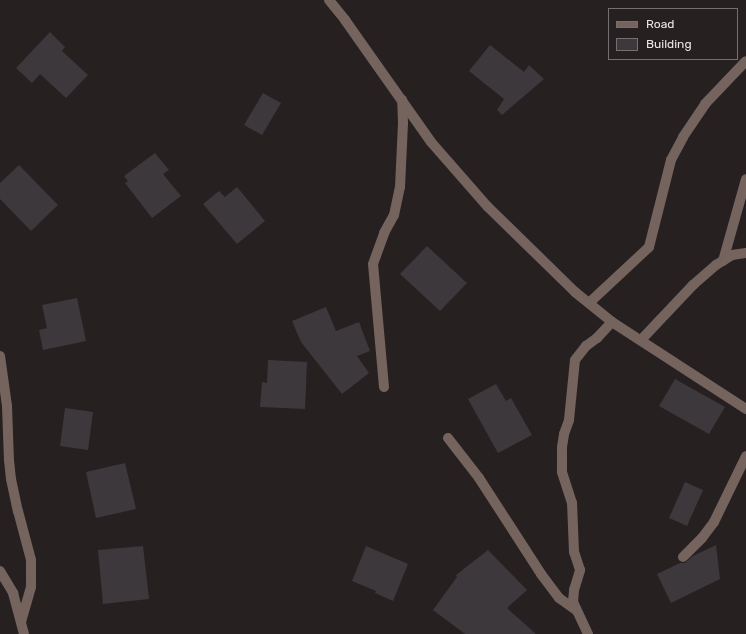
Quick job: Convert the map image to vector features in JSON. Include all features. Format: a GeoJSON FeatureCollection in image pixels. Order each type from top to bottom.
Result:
{"type":"FeatureCollection","features":[{"type":"Feature","properties":{"kind":"street"},"geometry":{"type":"LineString","coordinates":[[329,0],[345,20],[431,142],[488,207],[588,303],[612,322],[746,409]]}},
{"type":"Feature","properties":{"kind":"street"},"geometry":{"type":"LineString","coordinates":[[588,303],[649,247],[656,223],[664,182],[671,160],[683,137],[705,104],[746,61]]}},
{"type":"Feature","properties":{"kind":"street"},"geometry":{"type":"LineString","coordinates":[[384,387],[373,264],[384,232],[394,215],[400,187],[403,123],[402,100]]}},
{"type":"Feature","properties":{"kind":"street"},"geometry":{"type":"LineString","coordinates":[[723,261],[746,179]]}},
{"type":"Feature","properties":{"kind":"street"},"geometry":{"type":"LineString","coordinates":[[641,340],[693,285],[732,255],[746,253]]}},
{"type":"Feature","properties":{"kind":"street"},"geometry":{"type":"LineString","coordinates":[[588,634],[573,602],[573,596],[580,570],[574,552],[572,503],[562,472],[562,447],[564,434],[569,420],[575,360],[586,346],[597,338],[612,322]]}},
{"type":"Feature","properties":{"kind":"street"},"geometry":{"type":"LineString","coordinates":[[0,356],[4,431],[18,511],[31,560],[31,587],[21,622]]}},
{"type":"Feature","properties":{"kind":"street"},"geometry":{"type":"LineString","coordinates":[[448,438],[479,478],[545,580],[559,598],[577,611]]}},
{"type":"Feature","properties":{"kind":"street"},"geometry":{"type":"LineString","coordinates":[[683,557],[702,538],[714,522],[746,456]]}},
{"type":"Feature","properties":{"kind":"street"},"geometry":{"type":"LineString","coordinates":[[0,571],[14,593],[24,634]]}},
{"type":"Feature","properties":{"kind":"building"},"geometry":{"type":"Polygon","coordinates":[[[50,32],[65,47],[62,51],[88,75],[66,98],[40,74],[32,83],[16,68],[50,32]]]}},
{"type":"Feature","properties":{"kind":"building"},"geometry":{"type":"Polygon","coordinates":[[[490,45],[524,72],[529,65],[544,79],[502,115],[497,110],[504,99],[469,71],[490,45]]]}},
{"type":"Feature","properties":{"kind":"building"},"geometry":{"type":"Polygon","coordinates":[[[263,93],[281,103],[262,135],[244,125],[263,93]]]}},
{"type":"Feature","properties":{"kind":"building"},"geometry":{"type":"Polygon","coordinates":[[[155,153],[169,170],[163,174],[181,196],[152,218],[125,183],[128,181],[124,176],[155,153]]]}},
{"type":"Feature","properties":{"kind":"building"},"geometry":{"type":"Polygon","coordinates":[[[19,165],[58,205],[31,231],[0,199],[0,183],[19,165]]]}},
{"type":"Feature","properties":{"kind":"building"},"geometry":{"type":"Polygon","coordinates":[[[237,187],[265,221],[237,244],[203,204],[219,191],[225,197],[237,187]]]}},
{"type":"Feature","properties":{"kind":"building"},"geometry":{"type":"Polygon","coordinates":[[[427,246],[467,283],[440,311],[400,274],[427,246]]]}},
{"type":"Feature","properties":{"kind":"building"},"geometry":{"type":"Polygon","coordinates":[[[77,298],[86,341],[43,350],[39,330],[47,328],[42,305],[77,298]]]}},
{"type":"Feature","properties":{"kind":"building"},"geometry":{"type":"Polygon","coordinates":[[[326,307],[336,331],[359,322],[370,351],[357,356],[369,373],[342,394],[301,342],[292,321],[326,307]]]}},
{"type":"Feature","properties":{"kind":"building"},"geometry":{"type":"Polygon","coordinates":[[[268,360],[307,362],[305,409],[260,407],[262,382],[267,383],[268,360]]]}},
{"type":"Feature","properties":{"kind":"building"},"geometry":{"type":"Polygon","coordinates":[[[675,379],[725,407],[709,434],[659,406],[675,379]]]}},
{"type":"Feature","properties":{"kind":"building"},"geometry":{"type":"Polygon","coordinates":[[[496,384],[506,401],[511,398],[532,435],[498,453],[468,399],[496,384]]]}},
{"type":"Feature","properties":{"kind":"building"},"geometry":{"type":"Polygon","coordinates":[[[65,408],[93,412],[88,450],[60,446],[65,408]]]}},
{"type":"Feature","properties":{"kind":"building"},"geometry":{"type":"Polygon","coordinates":[[[125,463],[136,509],[96,518],[86,472],[125,463]]]}},
{"type":"Feature","properties":{"kind":"building"},"geometry":{"type":"Polygon","coordinates":[[[685,482],[703,490],[687,526],[669,518],[685,482]]]}},
{"type":"Feature","properties":{"kind":"building"},"geometry":{"type":"Polygon","coordinates":[[[716,545],[720,579],[671,603],[657,574],[680,563],[685,563],[693,556],[716,545]]]}},
{"type":"Feature","properties":{"kind":"building"},"geometry":{"type":"Polygon","coordinates":[[[143,546],[149,599],[103,604],[98,550],[143,546]]]}},
{"type":"Feature","properties":{"kind":"building"},"geometry":{"type":"Polygon","coordinates":[[[366,546],[408,564],[393,601],[375,593],[376,591],[352,581],[366,546]]]}},
{"type":"Feature","properties":{"kind":"building"},"geometry":{"type":"Polygon","coordinates":[[[488,550],[527,590],[507,608],[536,634],[465,634],[433,610],[457,577],[456,575],[488,550]]]}}]}
